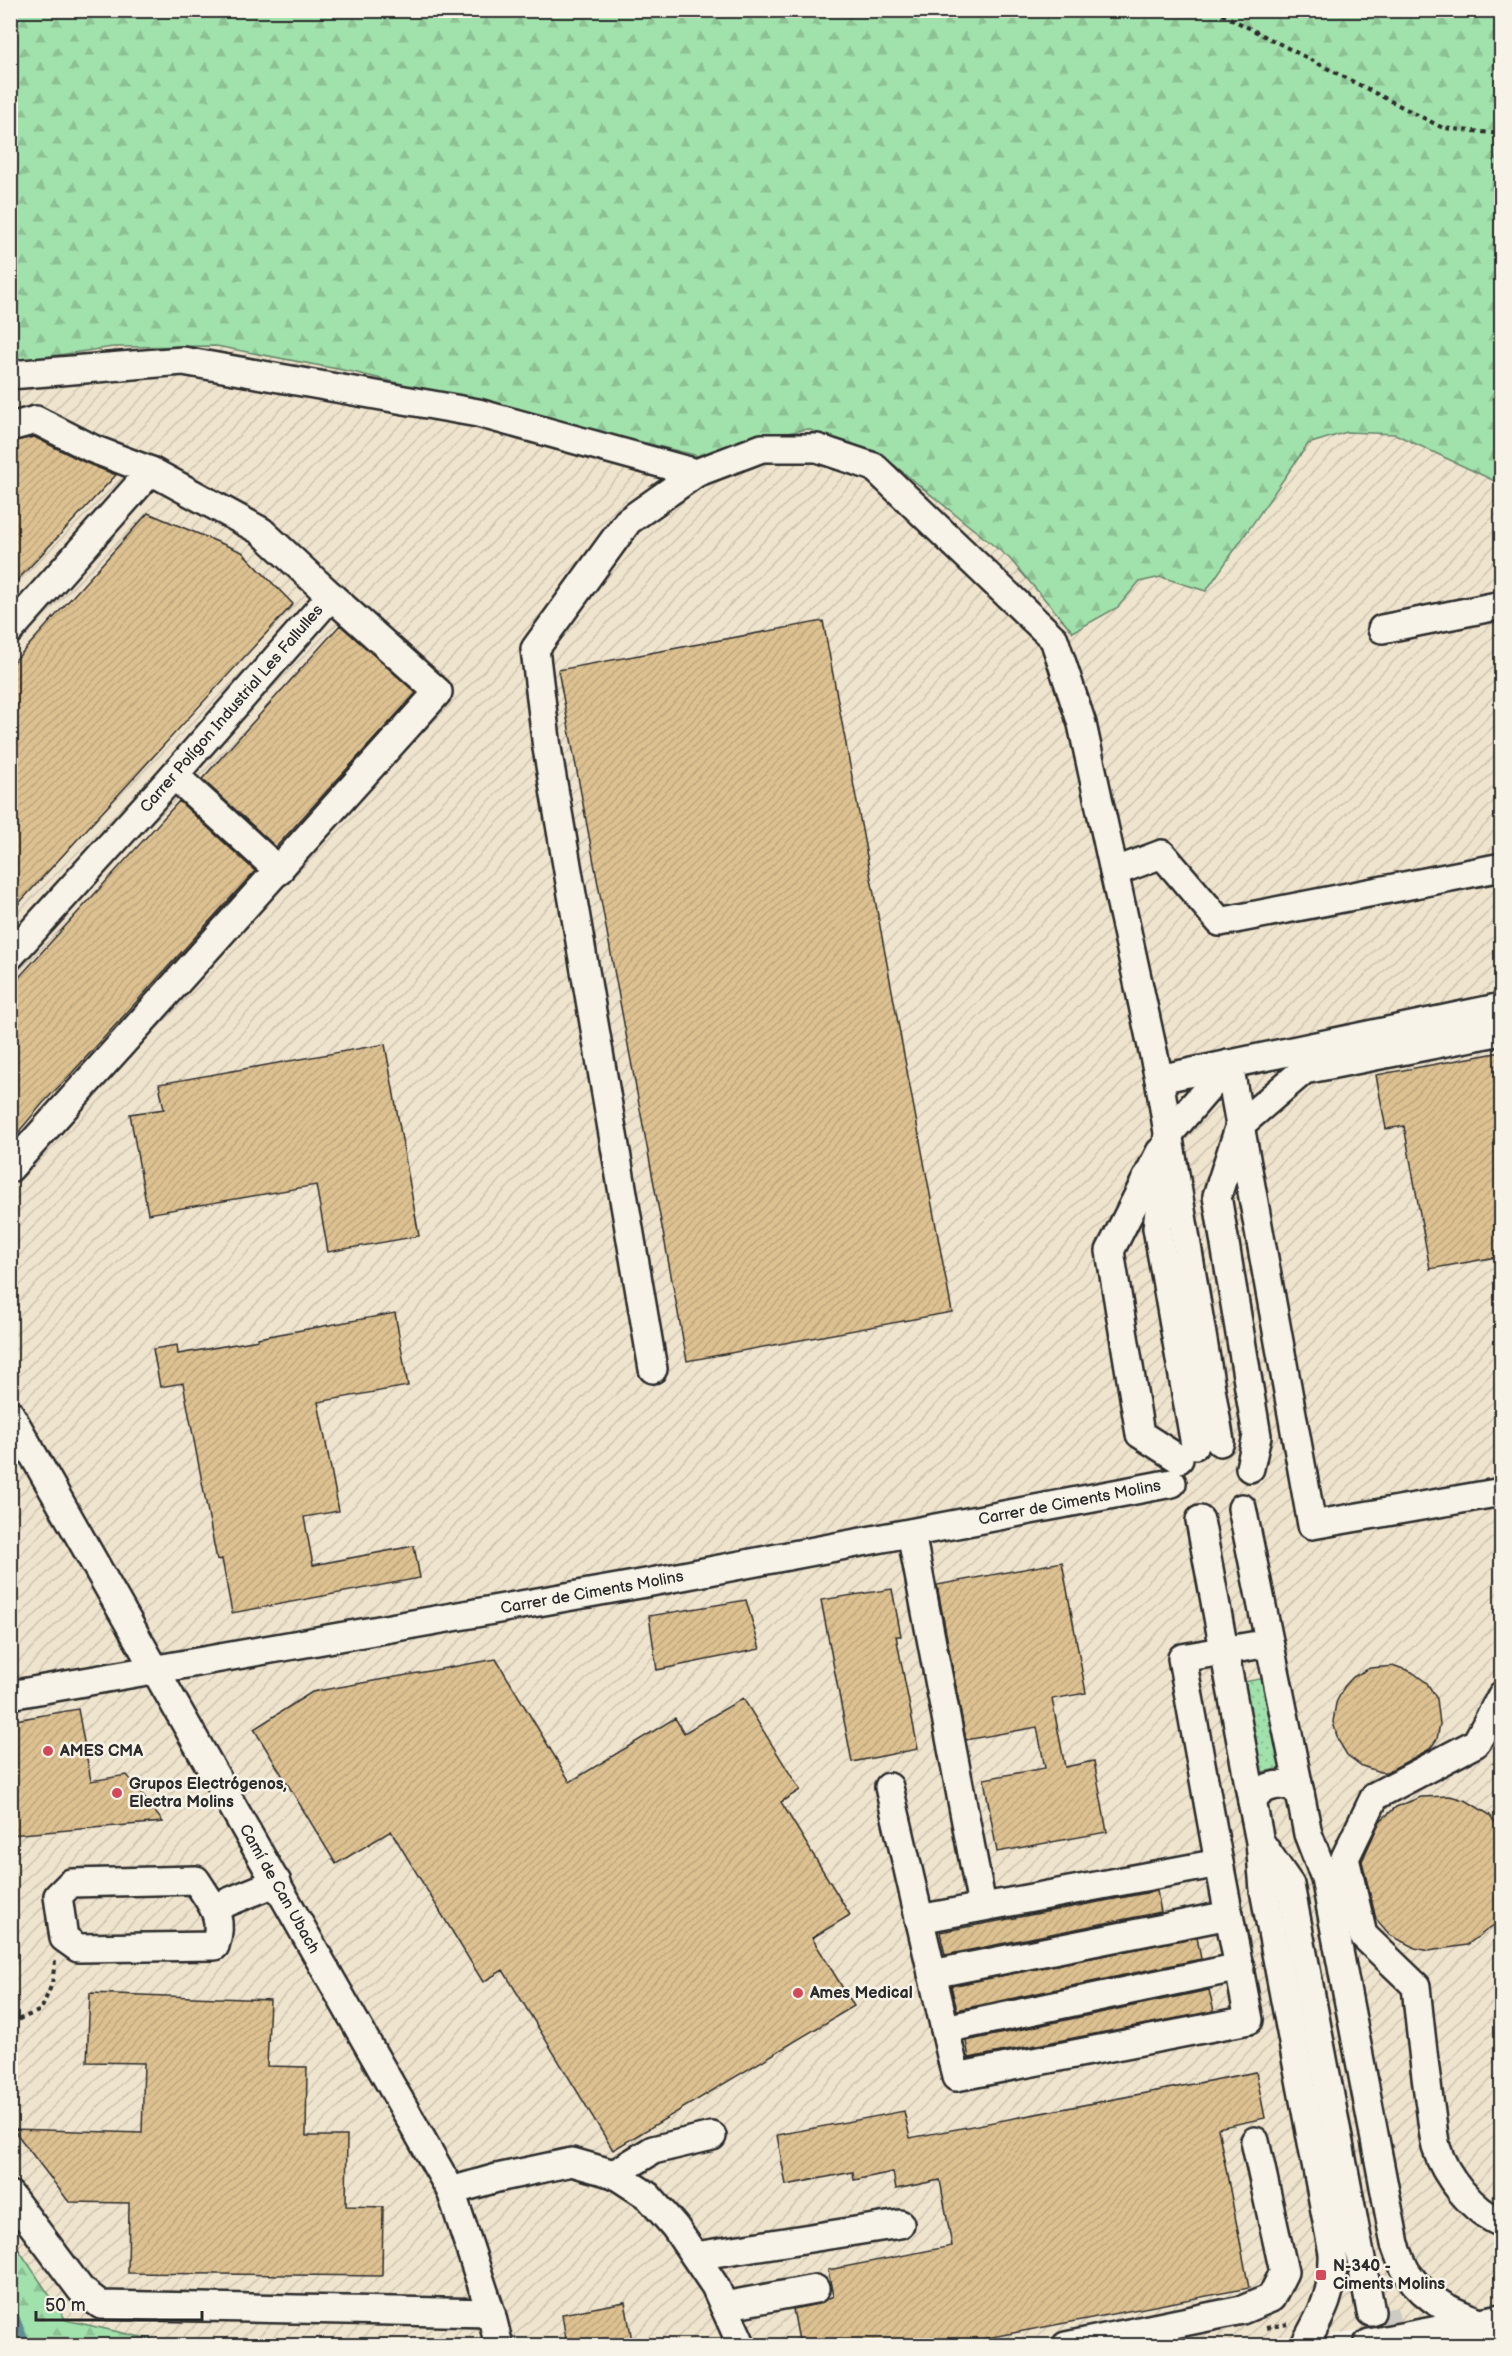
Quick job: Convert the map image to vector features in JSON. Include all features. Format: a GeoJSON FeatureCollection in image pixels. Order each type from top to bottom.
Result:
{"type":"FeatureCollection","features":[{"type":"Feature","properties":{"kind":"main road"},"geometry":{"type":"LineString","coordinates":[[1370,2346],[1493,2322]]}},
{"type":"Feature","properties":{"kind":"street"},"geometry":{"type":"LineString","coordinates":[[10,375],[183,361],[478,413],[696,473]]}},
{"type":"Feature","properties":{"kind":"street","name":"Carrer Polígon Industrial Les Fallulles"},"geometry":{"type":"LineString","coordinates":[[10,427],[36,420],[93,449],[151,471],[261,531],[331,596],[174,775],[10,956]]}},
{"type":"Feature","properties":{"kind":"street"},"geometry":{"type":"LineString","coordinates":[[653,1369],[547,748],[535,649],[628,521],[696,473],[762,448],[817,447],[874,467],[1054,639],[1082,724],[1159,1079],[1168,1135],[1191,1457],[1175,1497],[1182,1509],[1200,1520],[1220,1521],[1233,1516],[1249,1497],[1252,1482],[1250,1468],[1257,1436],[1217,1196],[1240,1125],[1304,1070],[1502,1031]]}},
{"type":"Feature","properties":{"kind":"street"},"geometry":{"type":"LineString","coordinates":[[11,628],[151,471]]}},
{"type":"Feature","properties":{"kind":"street"},"geometry":{"type":"LineString","coordinates":[[10,1168],[438,692],[331,596]]}},
{"type":"Feature","properties":{"kind":"street"},"geometry":{"type":"LineString","coordinates":[[1382,629],[1502,605]]}},
{"type":"Feature","properties":{"kind":"street"},"geometry":{"type":"LineString","coordinates":[[174,775],[279,871]]}},
{"type":"Feature","properties":{"kind":"street"},"geometry":{"type":"LineString","coordinates":[[1114,872],[1162,854],[1220,922],[1502,867]]}},
{"type":"Feature","properties":{"kind":"street"},"geometry":{"type":"LineString","coordinates":[[1159,1079],[1502,1007]]}},
{"type":"Feature","properties":{"kind":"street"},"geometry":{"type":"LineString","coordinates":[[1229,1064],[1312,1525],[1502,1492]]}},
{"type":"Feature","properties":{"kind":"street"},"geometry":{"type":"LineString","coordinates":[[1229,1064],[1168,1135],[1110,1251],[1140,1434],[1191,1457],[1231,1446],[1242,1455],[1250,1468]]}},
{"type":"Feature","properties":{"kind":"street","name":"Camí de Can Ubach"},"geometry":{"type":"LineString","coordinates":[[10,1414],[451,2191],[491,2313],[499,2346]]}},
{"type":"Feature","properties":{"kind":"street","name":"Carrer de Ciments Molins"},"geometry":{"type":"LineString","coordinates":[[10,1695],[646,1583],[911,1533],[1191,1457]]}},
{"type":"Feature","properties":{"kind":"street"},"geometry":{"type":"LineString","coordinates":[[1242,1508],[1308,1834],[1325,1878],[1395,2244],[1407,2273],[1428,2297],[1451,2312],[1493,2322]]}},
{"type":"Feature","properties":{"kind":"street"},"geometry":{"type":"LineString","coordinates":[[1200,1520],[1260,1842],[1264,1890],[1333,2253],[1334,2274],[1331,2291],[1324,2310],[1304,2346]]}},
{"type":"Feature","properties":{"kind":"street"},"geometry":{"type":"LineString","coordinates":[[911,1533],[982,1906]]}},
{"type":"Feature","properties":{"kind":"street"},"geometry":{"type":"LineString","coordinates":[[889,1787],[956,2077],[1249,2020],[1182,1658],[1269,1643]]}},
{"type":"Feature","properties":{"kind":"street"},"geometry":{"type":"LineString","coordinates":[[1502,1695],[1476,1743],[1375,1796],[1345,1858],[1363,1935],[1416,1986],[1422,2055],[1436,2147],[1448,2175],[1467,2197],[1502,2223]]}},
{"type":"Feature","properties":{"kind":"street"},"geometry":{"type":"LineString","coordinates":[[1252,1801],[1258,1793],[1275,1785],[1286,1786],[1300,1793]]}},
{"type":"Feature","properties":{"kind":"street"},"geometry":{"type":"LineString","coordinates":[[1260,1842],[1290,1885],[1377,2311],[1303,1883],[1308,1834]]}},
{"type":"Feature","properties":{"kind":"street"},"geometry":{"type":"LineString","coordinates":[[920,1919],[1219,1863]]}},
{"type":"Feature","properties":{"kind":"street"},"geometry":{"type":"LineString","coordinates":[[196,1880],[216,1907],[219,1934],[215,1946],[78,1948],[64,1938],[58,1896],[71,1883],[196,1880]]}},
{"type":"Feature","properties":{"kind":"street"},"geometry":{"type":"LineString","coordinates":[[216,1907],[277,1882]]}},
{"type":"Feature","properties":{"kind":"street"},"geometry":{"type":"LineString","coordinates":[[932,1974],[1229,1915]]}},
{"type":"Feature","properties":{"kind":"street"},"geometry":{"type":"LineString","coordinates":[[945,2029],[1240,1967]]}},
{"type":"Feature","properties":{"kind":"street"},"geometry":{"type":"LineString","coordinates":[[614,2174],[653,2150],[712,2136]]}},
{"type":"Feature","properties":{"kind":"street"},"geometry":{"type":"LineString","coordinates":[[1066,2346],[1242,2310],[1271,2298],[1284,2272],[1255,2141]]}},
{"type":"Feature","properties":{"kind":"street"},"geometry":{"type":"LineString","coordinates":[[451,2191],[497,2178],[572,2162],[614,2174],[648,2196],[675,2227],[715,2286],[742,2346]]}},
{"type":"Feature","properties":{"kind":"street"},"geometry":{"type":"LineString","coordinates":[[10,2195],[81,2290],[101,2305],[491,2313]]}},
{"type":"Feature","properties":{"kind":"street"},"geometry":{"type":"LineString","coordinates":[[695,2256],[900,2224]]}},
{"type":"Feature","properties":{"kind":"street"},"geometry":{"type":"LineString","coordinates":[[724,2306],[816,2289]]}},
{"type":"Feature","properties":{"kind":"path"},"geometry":{"type":"LineString","coordinates":[[1214,10],[1443,128],[1502,134]]}},
{"type":"Feature","properties":{"kind":"path"},"geometry":{"type":"LineString","coordinates":[[10,2023],[41,2010],[52,1984],[56,1951],[64,1938]]}},
{"type":"Feature","properties":{"kind":"shaded area"},"geometry":{"type":"Polygon","coordinates":[[[216,346],[353,372],[766,437],[808,429],[894,465],[1009,558],[1074,632],[1118,607],[1138,582],[1161,577],[1206,591],[1308,444],[1347,432],[1395,434],[1501,484],[1501,2303],[1273,2346],[300,2346],[259,2341],[154,2340],[66,2320],[10,2238],[10,362],[113,347],[216,346]]]}},
{"type":"Feature","properties":{"kind":"green space"},"geometry":{"type":"Polygon","coordinates":[[[10,11],[1501,11],[1501,484],[1395,434],[1347,432],[1308,444],[1206,591],[1161,577],[1139,582],[1118,607],[1073,632],[1009,558],[894,465],[808,429],[766,437],[703,457],[353,372],[216,346],[113,347],[11,362],[10,11]]]}},
{"type":"Feature","properties":{"kind":"green space"},"geometry":{"type":"Polygon","coordinates":[[[1265,1678],[1283,1768],[1262,1772],[1259,1770],[1243,1682],[1265,1678]]]}},
{"type":"Feature","properties":{"kind":"green space"},"geometry":{"type":"Polygon","coordinates":[[[11,2238],[66,2320],[154,2340],[259,2341],[300,2345],[11,2345],[11,2238]]]}},
{"type":"Feature","properties":{"kind":"building"},"geometry":{"type":"Polygon","coordinates":[[[34,437],[116,475],[10,588],[10,442],[34,437]]]}},
{"type":"Feature","properties":{"kind":"building"},"geometry":{"type":"Polygon","coordinates":[[[148,513],[242,552],[293,604],[10,913],[10,666],[148,513]]]}},
{"type":"Feature","properties":{"kind":"building"},"geometry":{"type":"Polygon","coordinates":[[[823,621],[952,1312],[687,1361],[558,670],[823,621]]]}},
{"type":"Feature","properties":{"kind":"building"},"geometry":{"type":"Polygon","coordinates":[[[340,625],[416,693],[276,847],[202,779],[340,625]]]}},
{"type":"Feature","properties":{"kind":"building"},"geometry":{"type":"Polygon","coordinates":[[[179,801],[255,871],[10,1142],[11,986],[179,801]]]}},
{"type":"Feature","properties":{"kind":"building"},"geometry":{"type":"Polygon","coordinates":[[[385,1044],[419,1236],[328,1252],[316,1185],[148,1214],[130,1114],[164,1109],[159,1084],[385,1044]]]}},
{"type":"Feature","properties":{"kind":"building"},"geometry":{"type":"Polygon","coordinates":[[[1502,1052],[1502,1256],[1430,1269],[1404,1126],[1386,1129],[1376,1075],[1502,1052]]]}},
{"type":"Feature","properties":{"kind":"building"},"geometry":{"type":"Polygon","coordinates":[[[395,1313],[408,1386],[318,1402],[339,1511],[304,1517],[313,1565],[414,1546],[420,1578],[232,1613],[222,1559],[217,1560],[183,1383],[160,1387],[153,1349],[177,1345],[178,1354],[395,1313]]]}},
{"type":"Feature","properties":{"kind":"building"},"geometry":{"type":"Polygon","coordinates":[[[1062,1562],[1086,1693],[1052,1699],[1065,1767],[1094,1761],[1107,1832],[997,1852],[984,1779],[1045,1768],[1037,1727],[966,1740],[937,1585],[1062,1562]]]}},
{"type":"Feature","properties":{"kind":"building"},"geometry":{"type":"Polygon","coordinates":[[[892,1589],[901,1636],[896,1636],[918,1749],[852,1762],[821,1600],[892,1589]]]}},
{"type":"Feature","properties":{"kind":"building"},"geometry":{"type":"Polygon","coordinates":[[[746,1600],[760,1649],[657,1670],[649,1616],[746,1600]]]}},
{"type":"Feature","properties":{"kind":"building"},"geometry":{"type":"Polygon","coordinates":[[[496,1659],[570,1782],[675,1718],[684,1733],[743,1698],[800,1790],[781,1802],[850,1915],[812,1938],[854,2006],[613,2150],[503,1970],[483,1982],[391,1831],[336,1864],[254,1729],[312,1692],[496,1659]]]}},
{"type":"Feature","properties":{"kind":"building"},"geometry":{"type":"Polygon","coordinates":[[[1395,1666],[1412,1672],[1427,1683],[1437,1699],[1440,1724],[1437,1739],[1430,1749],[1387,1772],[1380,1772],[1362,1766],[1347,1755],[1338,1740],[1333,1722],[1336,1703],[1344,1687],[1353,1677],[1370,1668],[1395,1666]]]}},
{"type":"Feature","properties":{"kind":"building","name":"AMES CMA"},"geometry":{"type":"Polygon","coordinates":[[[78,1709],[91,1781],[127,1775],[163,1822],[10,1835],[10,1721],[78,1709]]]}},
{"type":"Feature","properties":{"kind":"building"},"geometry":{"type":"Polygon","coordinates":[[[1450,1796],[1467,1801],[1490,1815],[1502,1833],[1502,1917],[1467,1945],[1429,1951],[1415,1948],[1390,1935],[1376,1919],[1362,1861],[1380,1821],[1396,1807],[1421,1797],[1450,1796]]]}},
{"type":"Feature","properties":{"kind":"building"},"geometry":{"type":"Polygon","coordinates":[[[1157,1891],[1161,1912],[945,1955],[940,1932],[1157,1891]]]}},
{"type":"Feature","properties":{"kind":"building"},"geometry":{"type":"Polygon","coordinates":[[[1197,1937],[1201,1959],[957,2010],[951,1986],[1197,1937]]]}},
{"type":"Feature","properties":{"kind":"building"},"geometry":{"type":"Polygon","coordinates":[[[1209,1990],[1214,2011],[969,2058],[966,2041],[1209,1990]]]}},
{"type":"Feature","properties":{"kind":"building"},"geometry":{"type":"Polygon","coordinates":[[[90,1993],[270,2000],[267,2066],[307,2067],[306,2136],[347,2136],[346,2206],[383,2207],[382,2276],[128,2273],[129,2203],[69,2202],[13,2129],[142,2133],[144,2063],[87,2062],[90,1993]]]}},
{"type":"Feature","properties":{"kind":"building"},"geometry":{"type":"Polygon","coordinates":[[[1256,2072],[1265,2118],[1218,2128],[1249,2288],[945,2346],[800,2346],[793,2309],[818,2304],[833,2296],[828,2270],[952,2246],[940,2180],[896,2189],[893,2172],[854,2180],[853,2172],[786,2185],[777,2135],[904,2111],[910,2138],[1256,2072]]]}},
{"type":"Feature","properties":{"kind":"building"},"geometry":{"type":"Polygon","coordinates":[[[625,2302],[633,2346],[567,2346],[562,2314],[625,2302]]]}},
{"type":"Feature","properties":{"kind":"waterway"},"geometry":{"type":"LineString","coordinates":[[10,2302],[27,2346]]}},
{"type":"Feature","properties":{"kind":"tunnel"},"geometry":{"type":"LineString","coordinates":[[1384,2310],[1393,2346]]}},
{"type":"Feature","properties":{"kind":"place","name":"AMES CMA"},"geometry":{"type":"Point","coordinates":[48,1751]}},
{"type":"Feature","properties":{"kind":"place","name":"Grupos Electrógenos, Electra Molins"},"geometry":{"type":"Point","coordinates":[117,1793]}},
{"type":"Feature","properties":{"kind":"place","name":"Ames Medical"},"geometry":{"type":"Point","coordinates":[798,1993]}},
{"type":"Feature","properties":{"kind":"place","name":"N-340 - Ciments Molins"},"geometry":{"type":"Point","coordinates":[1321,2275]}}]}
